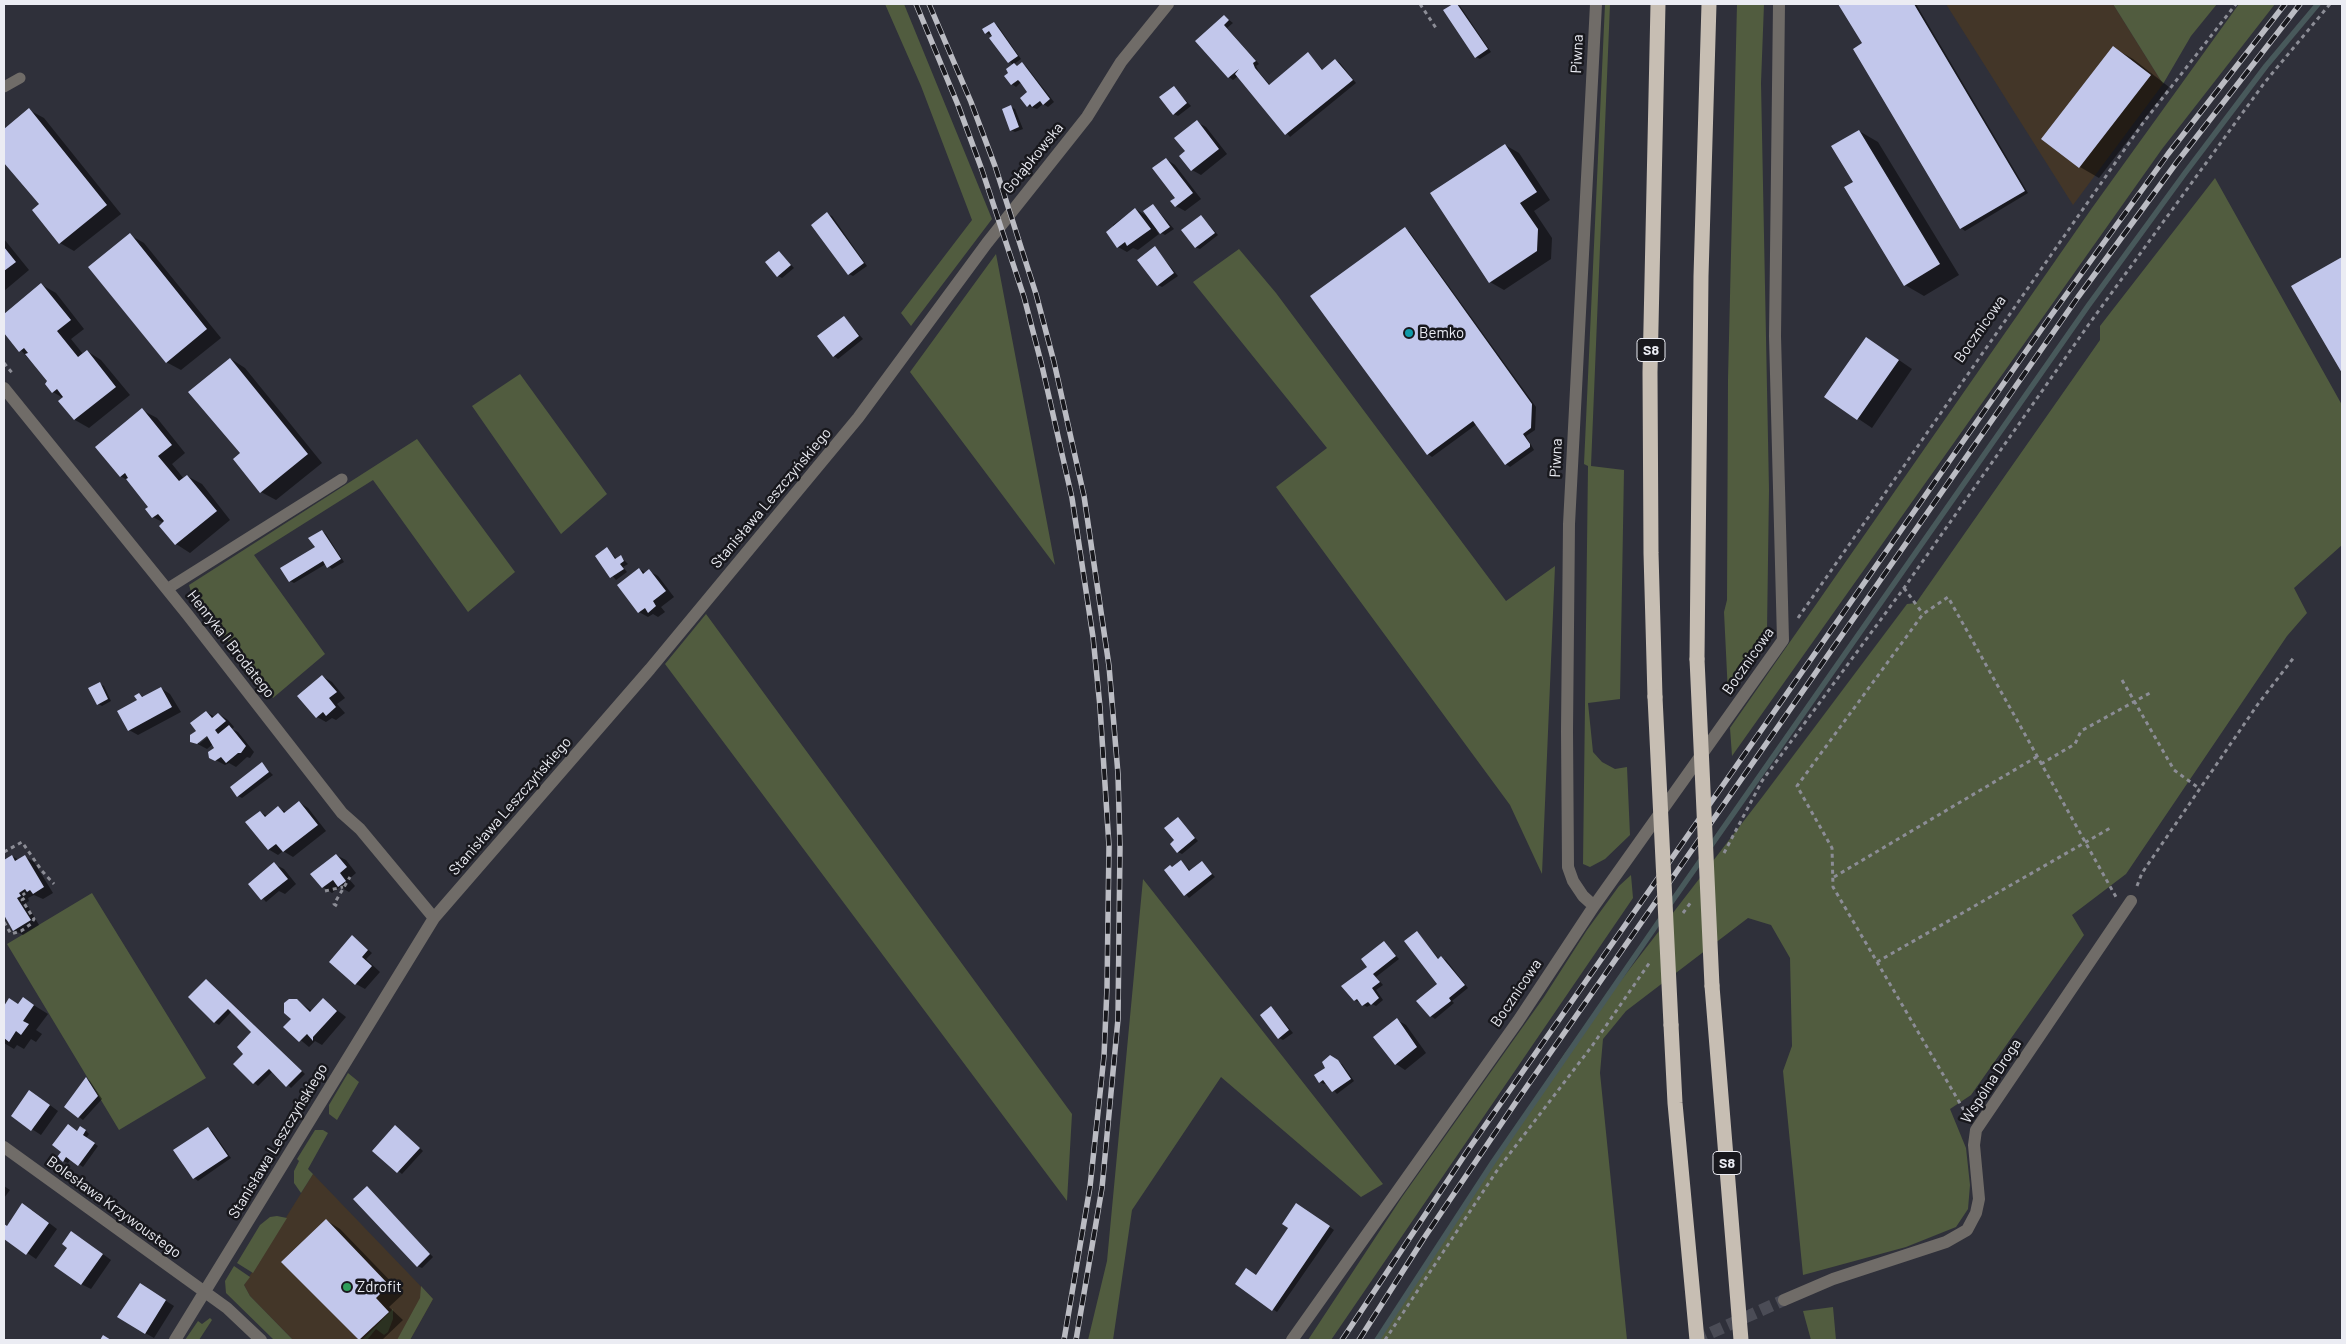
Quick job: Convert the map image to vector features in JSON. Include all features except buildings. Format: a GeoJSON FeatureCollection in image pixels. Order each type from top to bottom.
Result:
{"type":"FeatureCollection","features":[{"type":"Feature","properties":{"kind":"highway","name":"S8"},"geometry":{"type":"LineString","coordinates":[[1658,4],[1650,372],[1651,553],[1655,697],[1675,1102],[1697,1340]]}},
{"type":"Feature","properties":{"kind":"highway","name":"S8"},"geometry":{"type":"LineString","coordinates":[[1709,4],[1701,276],[1697,659],[1712,986],[1742,1340]]}},
{"type":"Feature","properties":{"kind":"street","name":"Gołąbkowska"},"geometry":{"type":"LineString","coordinates":[[922,332],[987,243],[1087,118],[1121,62],[1168,4]]}},
{"type":"Feature","properties":{"kind":"street","name":"Piwna"},"geometry":{"type":"LineString","coordinates":[[1594,906],[1583,896],[1573,881],[1568,867],[1567,721],[1569,524],[1596,4]]}},
{"type":"Feature","properties":{"kind":"street"},"geometry":{"type":"LineString","coordinates":[[1779,4],[1775,336],[1782,640]]}},
{"type":"Feature","properties":{"kind":"street","name":"Stanisława Leszczyńskiego"},"geometry":{"type":"LineString","coordinates":[[175,1340],[206,1293],[316,1108],[434,918],[650,669],[858,418],[922,332]]}},
{"type":"Feature","properties":{"kind":"street","name":"Henryka I Brodatego"},"geometry":{"type":"LineString","coordinates":[[4,388],[167,589],[342,813],[360,829],[434,918]]}},
{"type":"Feature","properties":{"kind":"street","name":"Bocznicowa"},"geometry":{"type":"LineString","coordinates":[[1292,1340],[1518,1021],[1594,906],[1782,640]]}},
{"type":"Feature","properties":{"kind":"street","name":"Wspólna Droga"},"geometry":{"type":"LineString","coordinates":[[1784,1300],[1833,1279],[1946,1242],[1967,1230],[1976,1213],[1978,1199],[1974,1145],[1976,1130],[2128,906]]}},
{"type":"Feature","properties":{"kind":"street","name":"Bolesława Krzywoustego"},"geometry":{"type":"LineString","coordinates":[[4,1147],[206,1293],[237,1317],[261,1340]]}},
{"type":"Feature","properties":{"kind":"lane"},"geometry":{"type":"LineString","coordinates":[[4,87],[20,78]]}},
{"type":"Feature","properties":{"kind":"lane"},"geometry":{"type":"LineString","coordinates":[[167,589],[342,479]]}},
{"type":"Feature","properties":{"kind":"path"},"geometry":{"type":"LineString","coordinates":[[1420,4],[1436,28]]}},
{"type":"Feature","properties":{"kind":"path","name":"Bocznicowa"},"geometry":{"type":"LineString","coordinates":[[1782,640],[2143,123],[2236,4]]}},
{"type":"Feature","properties":{"kind":"path"},"geometry":{"type":"LineString","coordinates":[[1721,859],[1762,780],[1904,588],[2089,324],[2265,82],[2330,4]]}},
{"type":"Feature","properties":{"kind":"path"},"geometry":{"type":"LineString","coordinates":[[4,363],[16,378]]}},
{"type":"Feature","properties":{"kind":"path"},"geometry":{"type":"LineString","coordinates":[[1904,588],[1923,614]]}},
{"type":"Feature","properties":{"kind":"path"},"geometry":{"type":"LineString","coordinates":[[1976,1130],[1834,887],[1832,848],[1797,786],[1923,614],[1948,597],[2086,842],[2128,906]]}},
{"type":"Feature","properties":{"kind":"path"},"geometry":{"type":"LineString","coordinates":[[2128,906],[2142,873],[2258,704],[2295,656]]}},
{"type":"Feature","properties":{"kind":"path"},"geometry":{"type":"LineString","coordinates":[[2122,680],[2174,770],[2200,789]]}},
{"type":"Feature","properties":{"kind":"path"},"geometry":{"type":"LineString","coordinates":[[2041,764],[2075,744],[2081,731],[2150,693]]}},
{"type":"Feature","properties":{"kind":"path"},"geometry":{"type":"LineString","coordinates":[[1833,877],[2038,756]]}},
{"type":"Feature","properties":{"kind":"path"},"geometry":{"type":"LineString","coordinates":[[1877,962],[2112,827]]}},
{"type":"Feature","properties":{"kind":"path"},"geometry":{"type":"LineString","coordinates":[[4,852],[22,842],[42,871],[54,884]]}},
{"type":"Feature","properties":{"kind":"path"},"geometry":{"type":"LineString","coordinates":[[337,906],[334,904],[350,877]]}},
{"type":"Feature","properties":{"kind":"path"},"geometry":{"type":"LineString","coordinates":[[325,891],[344,887]]}},
{"type":"Feature","properties":{"kind":"path"},"geometry":{"type":"LineString","coordinates":[[4,922],[11,934],[21,931],[31,924],[34,919],[22,900],[26,897],[23,893]]}},
{"type":"Feature","properties":{"kind":"path"},"geometry":{"type":"LineString","coordinates":[[1682,916],[1693,900]]}},
{"type":"Feature","properties":{"kind":"path"},"geometry":{"type":"LineString","coordinates":[[1385,1340],[1498,1169],[1592,1046],[1654,957]]}},
{"type":"Feature","properties":{"kind":"shaded area"},"geometry":{"type":"Polygon","coordinates":[[[1946,4],[2113,4],[2163,84],[2073,205],[1946,4]]]}},
{"type":"Feature","properties":{"kind":"shaded area"},"geometry":{"type":"Polygon","coordinates":[[[313,1174],[433,1299],[410,1340],[293,1340],[250,1296],[244,1285],[313,1174]]]}},
{"type":"Feature","properties":{"kind":"green space"},"geometry":{"type":"Polygon","coordinates":[[[885,4],[904,4],[992,219],[911,326],[901,313],[972,220],[921,86],[885,4]]]}},
{"type":"Feature","properties":{"kind":"green space"},"geometry":{"type":"Polygon","coordinates":[[[1605,4],[1610,4],[1591,466],[1624,470],[1620,699],[1588,703],[1593,752],[1602,762],[1615,769],[1627,767],[1630,835],[1605,859],[1590,867],[1583,864],[1588,466],[1584,464],[1605,4]]]}},
{"type":"Feature","properties":{"kind":"green space"},"geometry":{"type":"Polygon","coordinates":[[[1737,4],[1764,4],[1761,83],[1769,490],[1767,631],[1758,653],[1728,694],[1724,612],[1727,600],[1728,379],[1737,4]]]}},
{"type":"Feature","properties":{"kind":"green space"},"geometry":{"type":"Polygon","coordinates":[[[2113,4],[2217,4],[2191,36],[2163,84],[2113,4]]]}},
{"type":"Feature","properties":{"kind":"green space"},"geometry":{"type":"Polygon","coordinates":[[[2239,4],[2275,4],[2162,149],[1732,756],[1730,728],[2092,208],[2239,4]]]}},
{"type":"Feature","properties":{"kind":"green space"},"geometry":{"type":"Polygon","coordinates":[[[2215,178],[2342,405],[2342,545],[2294,588],[2307,613],[2287,636],[2126,874],[2072,915],[2084,935],[1971,1095],[1950,1109],[1966,1148],[1970,1185],[1968,1209],[1956,1227],[1906,1247],[1803,1275],[1783,1071],[1792,1046],[1790,958],[1771,925],[1748,918],[1626,1011],[1603,1039],[1600,1073],[1627,1340],[1375,1340],[1565,1053],[1763,796],[1907,604],[1916,603],[2100,340],[2100,326],[2215,178]]]}},
{"type":"Feature","properties":{"kind":"green space"},"geometry":{"type":"Polygon","coordinates":[[[1239,249],[1276,293],[1506,601],[1555,566],[1542,874],[1510,805],[1276,487],[1327,448],[1193,282],[1239,249]]]}},
{"type":"Feature","properties":{"kind":"green space"},"geometry":{"type":"Polygon","coordinates":[[[996,254],[1055,565],[910,372],[996,254]]]}},
{"type":"Feature","properties":{"kind":"green space"},"geometry":{"type":"Polygon","coordinates":[[[520,374],[607,494],[561,534],[472,406],[520,374]]]}},
{"type":"Feature","properties":{"kind":"green space"},"geometry":{"type":"Polygon","coordinates":[[[417,439],[515,572],[468,612],[373,480],[254,555],[325,654],[273,698],[192,596],[189,585],[417,439]]]}},
{"type":"Feature","properties":{"kind":"green space"},"geometry":{"type":"Polygon","coordinates":[[[706,614],[1072,1114],[1067,1201],[665,664],[706,614]]]}},
{"type":"Feature","properties":{"kind":"green space"},"geometry":{"type":"Polygon","coordinates":[[[1631,875],[1633,898],[1331,1340],[1308,1340],[1402,1197],[1544,997],[1587,930],[1619,886],[1631,875]]]}},
{"type":"Feature","properties":{"kind":"green space"},"geometry":{"type":"Polygon","coordinates":[[[1143,879],[1383,1184],[1361,1197],[1221,1077],[1132,1210],[1113,1340],[1088,1340],[1107,1261],[1143,879]]]}},
{"type":"Feature","properties":{"kind":"green space"},"geometry":{"type":"Polygon","coordinates":[[[92,893],[206,1078],[119,1130],[7,944],[92,893]]]}},
{"type":"Feature","properties":{"kind":"green space"},"geometry":{"type":"Polygon","coordinates":[[[348,1073],[359,1082],[337,1120],[329,1114],[329,1105],[348,1073]]]}},
{"type":"Feature","properties":{"kind":"green space"},"geometry":{"type":"Polygon","coordinates":[[[315,1130],[323,1130],[328,1133],[308,1169],[313,1174],[301,1193],[294,1183],[294,1171],[299,1161],[297,1159],[315,1130]]]}},
{"type":"Feature","properties":{"kind":"green space"},"geometry":{"type":"Polygon","coordinates":[[[270,1217],[287,1218],[253,1273],[237,1263],[260,1225],[270,1217]]]}},
{"type":"Feature","properties":{"kind":"green space"},"geometry":{"type":"Polygon","coordinates":[[[234,1266],[250,1277],[244,1285],[250,1296],[293,1340],[274,1340],[226,1293],[225,1281],[234,1266]]]}},
{"type":"Feature","properties":{"kind":"green space"},"geometry":{"type":"Polygon","coordinates":[[[421,1286],[433,1299],[410,1340],[397,1340],[420,1298],[421,1286]]]}},
{"type":"Feature","properties":{"kind":"green space"},"geometry":{"type":"Polygon","coordinates":[[[1833,1307],[1836,1340],[1811,1340],[1803,1311],[1833,1307]]]}},
{"type":"Feature","properties":{"kind":"green space"},"geometry":{"type":"Polygon","coordinates":[[[393,1309],[393,1319],[388,1332],[384,1335],[376,1329],[367,1340],[362,1340],[393,1309]]]}},
{"type":"Feature","properties":{"kind":"green space"},"geometry":{"type":"Polygon","coordinates":[[[210,1318],[212,1320],[199,1340],[185,1340],[198,1321],[202,1324],[210,1318]]]}},
{"type":"Feature","properties":{"kind":"waterway"},"geometry":{"type":"LineString","coordinates":[[1710,847],[2088,306],[2266,66],[2318,4]]}},
{"type":"Feature","properties":{"kind":"waterway"},"geometry":{"type":"LineString","coordinates":[[1668,907],[1703,857]]}},
{"type":"Feature","properties":{"kind":"waterway"},"geometry":{"type":"LineString","coordinates":[[1377,1340],[1493,1162],[1662,917]]}},
{"type":"Feature","properties":{"kind":"tunnel"},"geometry":{"type":"LineString","coordinates":[[1695,1340],[1784,1300]]}},
{"type":"Feature","properties":{"kind":"railway"},"geometry":{"type":"LineString","coordinates":[[916,4],[958,105],[982,170],[1024,297],[1072,498],[1093,637],[1100,707],[1109,846],[1107,988],[1104,1056],[1090,1187],[1064,1340]]}},
{"type":"Feature","properties":{"kind":"railway"},"geometry":{"type":"LineString","coordinates":[[929,4],[971,102],[995,166],[1036,294],[1054,362],[1084,496],[1109,666],[1118,774],[1120,847],[1118,1019],[1102,1188],[1076,1340]]}},
{"type":"Feature","properties":{"kind":"railway"},"geometry":{"type":"LineString","coordinates":[[1342,1340],[1468,1150],[2050,317],[2168,154],[2285,4]]}},
{"type":"Feature","properties":{"kind":"railway"},"geometry":{"type":"LineString","coordinates":[[1359,1340],[1424,1238],[1516,1102],[2078,297],[2177,162],[2300,4]]}},
{"type":"Feature","properties":{"kind":"place","name":"Bemko"},"geometry":{"type":"Point","coordinates":[1409,333]}},
{"type":"Feature","properties":{"kind":"place","name":"Zdrofit"},"geometry":{"type":"Point","coordinates":[347,1287]}}]}
